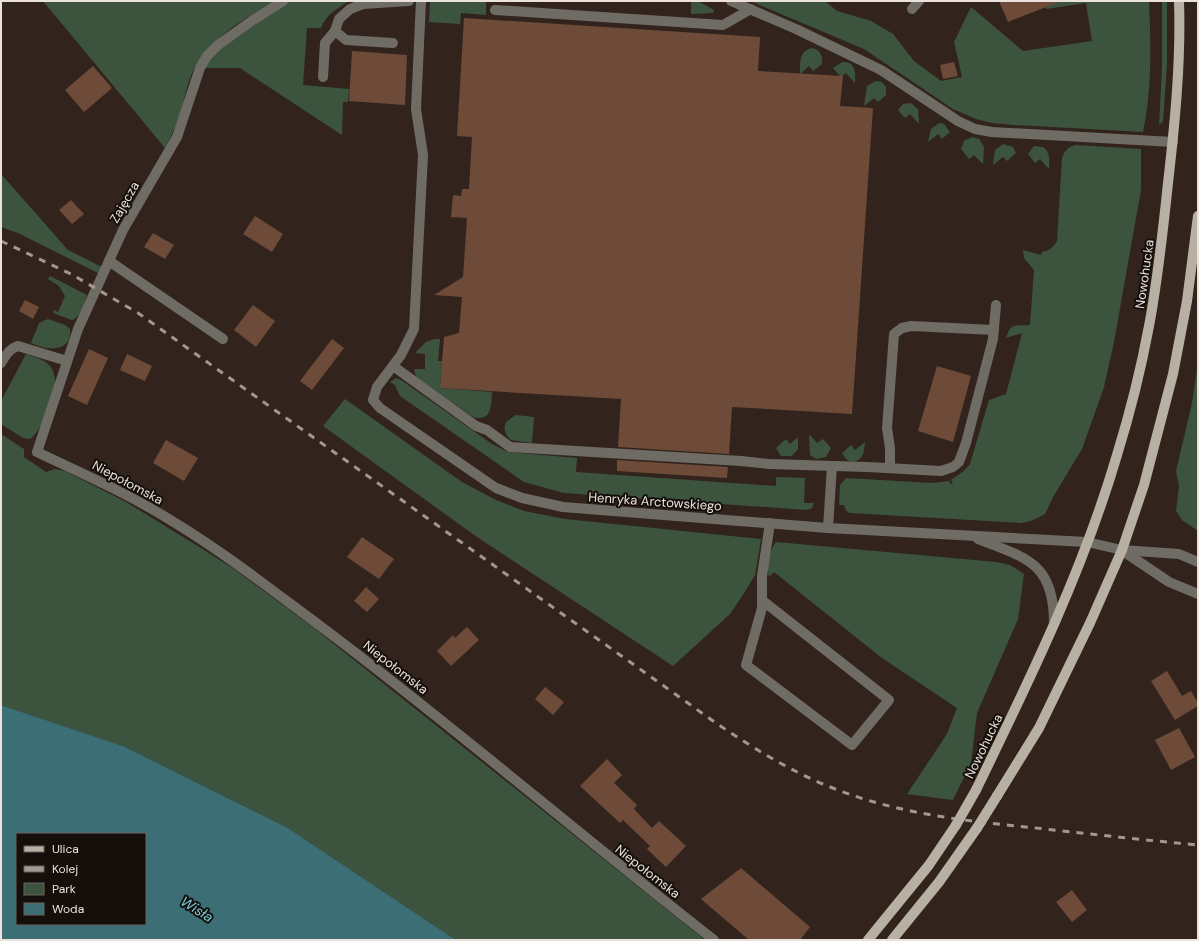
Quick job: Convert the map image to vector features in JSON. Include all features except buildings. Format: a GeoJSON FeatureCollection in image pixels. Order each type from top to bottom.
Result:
{"type":"FeatureCollection","features":[{"type":"Feature","properties":{"kind":"main road","name":"Nowohucka"},"geometry":{"type":"LineString","coordinates":[[868,940],[929,865],[956,825],[976,790],[1026,686],[1088,542],[1117,454],[1149,327],[1158,271],[1173,142],[1179,76],[1179,1]]}},
{"type":"Feature","properties":{"kind":"main road"},"geometry":{"type":"LineString","coordinates":[[892,940],[939,882],[998,796],[1039,728],[1090,623],[1122,550],[1144,485],[1173,374],[1187,301],[1198,216]]}},
{"type":"Feature","properties":{"kind":"street","name":"Zajęcza"},"geometry":{"type":"LineString","coordinates":[[37,452],[78,329],[122,230],[177,136],[184,118],[194,81],[207,56],[231,35],[283,1]]}},
{"type":"Feature","properties":{"kind":"street"},"geometry":{"type":"LineString","coordinates":[[323,77],[326,43],[335,31],[339,18],[350,10],[363,4],[409,1]]}},
{"type":"Feature","properties":{"kind":"street"},"geometry":{"type":"LineString","coordinates":[[420,1],[416,109],[423,155],[414,328],[401,355],[393,366],[476,426],[487,430],[510,447],[769,464],[941,471],[953,467],[959,462],[966,443],[994,330],[996,305]]}},
{"type":"Feature","properties":{"kind":"street"},"geometry":{"type":"LineString","coordinates":[[731,1],[881,70],[958,121],[975,129],[992,132],[1173,142]]}},
{"type":"Feature","properties":{"kind":"street"},"geometry":{"type":"LineString","coordinates":[[912,9],[919,1]]}},
{"type":"Feature","properties":{"kind":"street"},"geometry":{"type":"LineString","coordinates":[[495,10],[723,26],[751,9]]}},
{"type":"Feature","properties":{"kind":"street"},"geometry":{"type":"LineString","coordinates":[[335,31],[346,40],[393,43]]}},
{"type":"Feature","properties":{"kind":"street"},"geometry":{"type":"LineString","coordinates":[[109,261],[224,339]]}},
{"type":"Feature","properties":{"kind":"street"},"geometry":{"type":"LineString","coordinates":[[890,468],[890,448],[887,428],[894,334],[902,328],[911,326],[994,330]]}},
{"type":"Feature","properties":{"kind":"street"},"geometry":{"type":"LineString","coordinates":[[1,363],[7,353],[12,348],[18,346],[67,361]]}},
{"type":"Feature","properties":{"kind":"street","name":"Henryka Arctowskiego"},"geometry":{"type":"LineString","coordinates":[[393,366],[377,387],[373,400],[380,408],[469,471],[496,488],[522,498],[563,507],[828,528],[1088,542]]}},
{"type":"Feature","properties":{"kind":"street","name":"Niepołomska"},"geometry":{"type":"LineString","coordinates":[[37,452],[127,494],[174,522],[259,579],[405,689],[634,878],[714,940]]}},
{"type":"Feature","properties":{"kind":"street"},"geometry":{"type":"LineString","coordinates":[[828,528],[832,466]]}},
{"type":"Feature","properties":{"kind":"street"},"geometry":{"type":"LineString","coordinates":[[763,601],[889,700],[852,745],[746,665],[763,601],[762,576],[770,523]]}},
{"type":"Feature","properties":{"kind":"street","name":"Henryka Arctowskiego"},"geometry":{"type":"LineString","coordinates":[[967,535],[1013,552],[1026,558],[1037,567],[1046,579],[1052,594],[1054,623]]}},
{"type":"Feature","properties":{"kind":"street"},"geometry":{"type":"LineString","coordinates":[[1088,542],[1122,550],[1179,554],[1198,562]]}},
{"type":"Feature","properties":{"kind":"street"},"geometry":{"type":"LineString","coordinates":[[1122,550],[1169,582],[1198,594]]}},
{"type":"Feature","properties":{"kind":"green space"},"geometry":{"type":"Polygon","coordinates":[[[43,1],[274,1],[227,31],[207,50],[192,73],[179,117],[165,148],[43,1]]]}},
{"type":"Feature","properties":{"kind":"green space"},"geometry":{"type":"Polygon","coordinates":[[[287,1],[349,1],[328,16],[321,28],[307,28],[303,85],[349,89],[348,102],[343,102],[342,135],[240,68],[202,68],[210,56],[287,1]]]}},
{"type":"Feature","properties":{"kind":"green space"},"geometry":{"type":"Polygon","coordinates":[[[430,1],[486,1],[486,15],[461,13],[460,24],[429,22],[430,1]]]}},
{"type":"Feature","properties":{"kind":"green space"},"geometry":{"type":"Polygon","coordinates":[[[685,1],[698,1],[714,10],[713,13],[691,14],[691,2],[685,1]]]}},
{"type":"Feature","properties":{"kind":"green space"},"geometry":{"type":"Polygon","coordinates":[[[750,1],[825,1],[837,11],[871,21],[893,34],[914,61],[941,81],[962,77],[954,42],[971,7],[1023,51],[1092,41],[1086,3],[1046,9],[1043,1],[1149,1],[1149,83],[1143,132],[1014,125],[992,123],[976,119],[953,109],[864,49],[750,1]]]}},
{"type":"Feature","properties":{"kind":"green space"},"geometry":{"type":"Polygon","coordinates":[[[1162,1],[1167,1],[1167,64],[1163,121],[1159,125],[1162,68],[1162,1]]]}},
{"type":"Feature","properties":{"kind":"green space"},"geometry":{"type":"Polygon","coordinates":[[[812,48],[820,53],[822,64],[813,71],[809,66],[800,74],[800,61],[802,54],[808,49],[812,48]]]}},
{"type":"Feature","properties":{"kind":"green space"},"geometry":{"type":"Polygon","coordinates":[[[842,62],[850,63],[854,68],[855,83],[846,73],[841,77],[833,68],[842,62]]]}},
{"type":"Feature","properties":{"kind":"green space"},"geometry":{"type":"Polygon","coordinates":[[[876,81],[882,82],[886,87],[886,95],[878,102],[874,98],[864,106],[867,86],[876,81]]]}},
{"type":"Feature","properties":{"kind":"green space"},"geometry":{"type":"Polygon","coordinates":[[[911,103],[918,109],[919,124],[910,114],[905,118],[898,110],[903,104],[911,103]]]}},
{"type":"Feature","properties":{"kind":"green space"},"geometry":{"type":"Polygon","coordinates":[[[939,123],[944,124],[950,132],[942,139],[938,134],[928,142],[931,129],[939,123]]]}},
{"type":"Feature","properties":{"kind":"green space"},"geometry":{"type":"Polygon","coordinates":[[[972,137],[979,139],[984,147],[983,164],[974,155],[969,159],[961,149],[964,141],[972,137]]]}},
{"type":"Feature","properties":{"kind":"green space"},"geometry":{"type":"Polygon","coordinates":[[[1003,144],[1013,147],[1016,153],[1007,161],[1003,157],[993,165],[995,150],[1003,144]]]}},
{"type":"Feature","properties":{"kind":"green space"},"geometry":{"type":"Polygon","coordinates":[[[1076,145],[1141,149],[1141,190],[1114,342],[1104,387],[1082,449],[1053,497],[1045,514],[1031,521],[1021,523],[850,513],[846,511],[844,505],[839,505],[840,485],[846,478],[932,483],[949,481],[950,484],[953,483],[951,480],[964,471],[970,464],[989,400],[1006,394],[1022,333],[1006,338],[1008,333],[1014,326],[1030,325],[1034,270],[1024,258],[1023,250],[1041,255],[1042,252],[1053,247],[1057,241],[1062,158],[1067,149],[1076,145]]]}},
{"type":"Feature","properties":{"kind":"green space"},"geometry":{"type":"Polygon","coordinates":[[[1034,146],[1043,147],[1046,149],[1049,157],[1049,169],[1040,159],[1035,163],[1028,154],[1034,146]]]}},
{"type":"Feature","properties":{"kind":"green space"},"geometry":{"type":"Polygon","coordinates":[[[1,174],[68,250],[108,270],[104,276],[18,233],[1,227],[1,174]]]}},
{"type":"Feature","properties":{"kind":"green space"},"geometry":{"type":"Polygon","coordinates":[[[50,276],[87,295],[82,310],[78,316],[72,320],[53,313],[54,310],[58,312],[65,296],[59,286],[48,279],[50,276]]]}},
{"type":"Feature","properties":{"kind":"green space"},"geometry":{"type":"Polygon","coordinates":[[[48,319],[65,325],[70,329],[67,343],[56,348],[50,348],[31,343],[39,323],[48,319]]]}},
{"type":"Feature","properties":{"kind":"green space"},"geometry":{"type":"Polygon","coordinates":[[[434,339],[440,339],[438,361],[442,361],[440,388],[492,392],[491,407],[487,415],[479,418],[473,417],[416,377],[414,369],[425,369],[425,354],[415,353],[426,342],[434,339]]]}},
{"type":"Feature","properties":{"kind":"green space"},"geometry":{"type":"Polygon","coordinates":[[[26,354],[39,358],[48,364],[53,371],[55,382],[54,393],[46,415],[38,430],[30,439],[23,438],[1,424],[1,401],[26,354]]]}},
{"type":"Feature","properties":{"kind":"green space"},"geometry":{"type":"Polygon","coordinates":[[[1198,362],[1198,531],[1182,520],[1176,511],[1179,486],[1176,471],[1192,403],[1198,362]]]}},
{"type":"Feature","properties":{"kind":"green space"},"geometry":{"type":"Polygon","coordinates":[[[396,378],[492,444],[508,452],[577,458],[576,472],[776,486],[776,477],[805,478],[804,503],[814,503],[812,508],[807,510],[564,493],[524,482],[400,396],[395,385],[390,382],[396,378]]]}},
{"type":"Feature","properties":{"kind":"green space"},"geometry":{"type":"Polygon","coordinates":[[[345,399],[462,482],[496,500],[524,511],[565,519],[761,539],[755,575],[730,614],[673,666],[477,537],[323,426],[345,399]]]}},
{"type":"Feature","properties":{"kind":"green space"},"geometry":{"type":"Polygon","coordinates":[[[516,415],[534,417],[532,443],[511,440],[507,436],[505,429],[506,422],[516,415]]]}},
{"type":"Feature","properties":{"kind":"green space"},"geometry":{"type":"Polygon","coordinates":[[[1,434],[24,449],[24,457],[46,472],[55,469],[65,471],[126,502],[234,569],[314,628],[705,940],[456,940],[288,828],[123,746],[1,705],[1,434]]]}},
{"type":"Feature","properties":{"kind":"green space"},"geometry":{"type":"Polygon","coordinates":[[[809,434],[817,443],[823,439],[831,448],[826,457],[816,459],[810,455],[809,434]]]}},
{"type":"Feature","properties":{"kind":"green space"},"geometry":{"type":"Polygon","coordinates":[[[798,437],[798,449],[792,456],[781,456],[776,448],[786,439],[790,444],[798,437]]]}},
{"type":"Feature","properties":{"kind":"green space"},"geometry":{"type":"Polygon","coordinates":[[[865,442],[863,455],[857,461],[853,462],[847,460],[842,453],[851,445],[855,450],[865,442]]]}},
{"type":"Feature","properties":{"kind":"green space"},"geometry":{"type":"Polygon","coordinates":[[[776,542],[996,562],[1010,565],[1024,574],[1018,619],[977,713],[971,763],[953,800],[907,794],[947,734],[957,708],[882,658],[774,572],[769,577],[769,559],[776,542]]]}},
{"type":"Feature","properties":{"kind":"water","name":"Wisła"},"geometry":{"type":"Polygon","coordinates":[[[1,705],[123,746],[288,828],[456,940],[1,940],[1,705]]]}},
{"type":"Feature","properties":{"kind":"railway"},"geometry":{"type":"LineString","coordinates":[[1,241],[71,274],[138,313],[716,723],[781,764],[848,794],[901,809],[955,819],[1198,845]]}}]}
